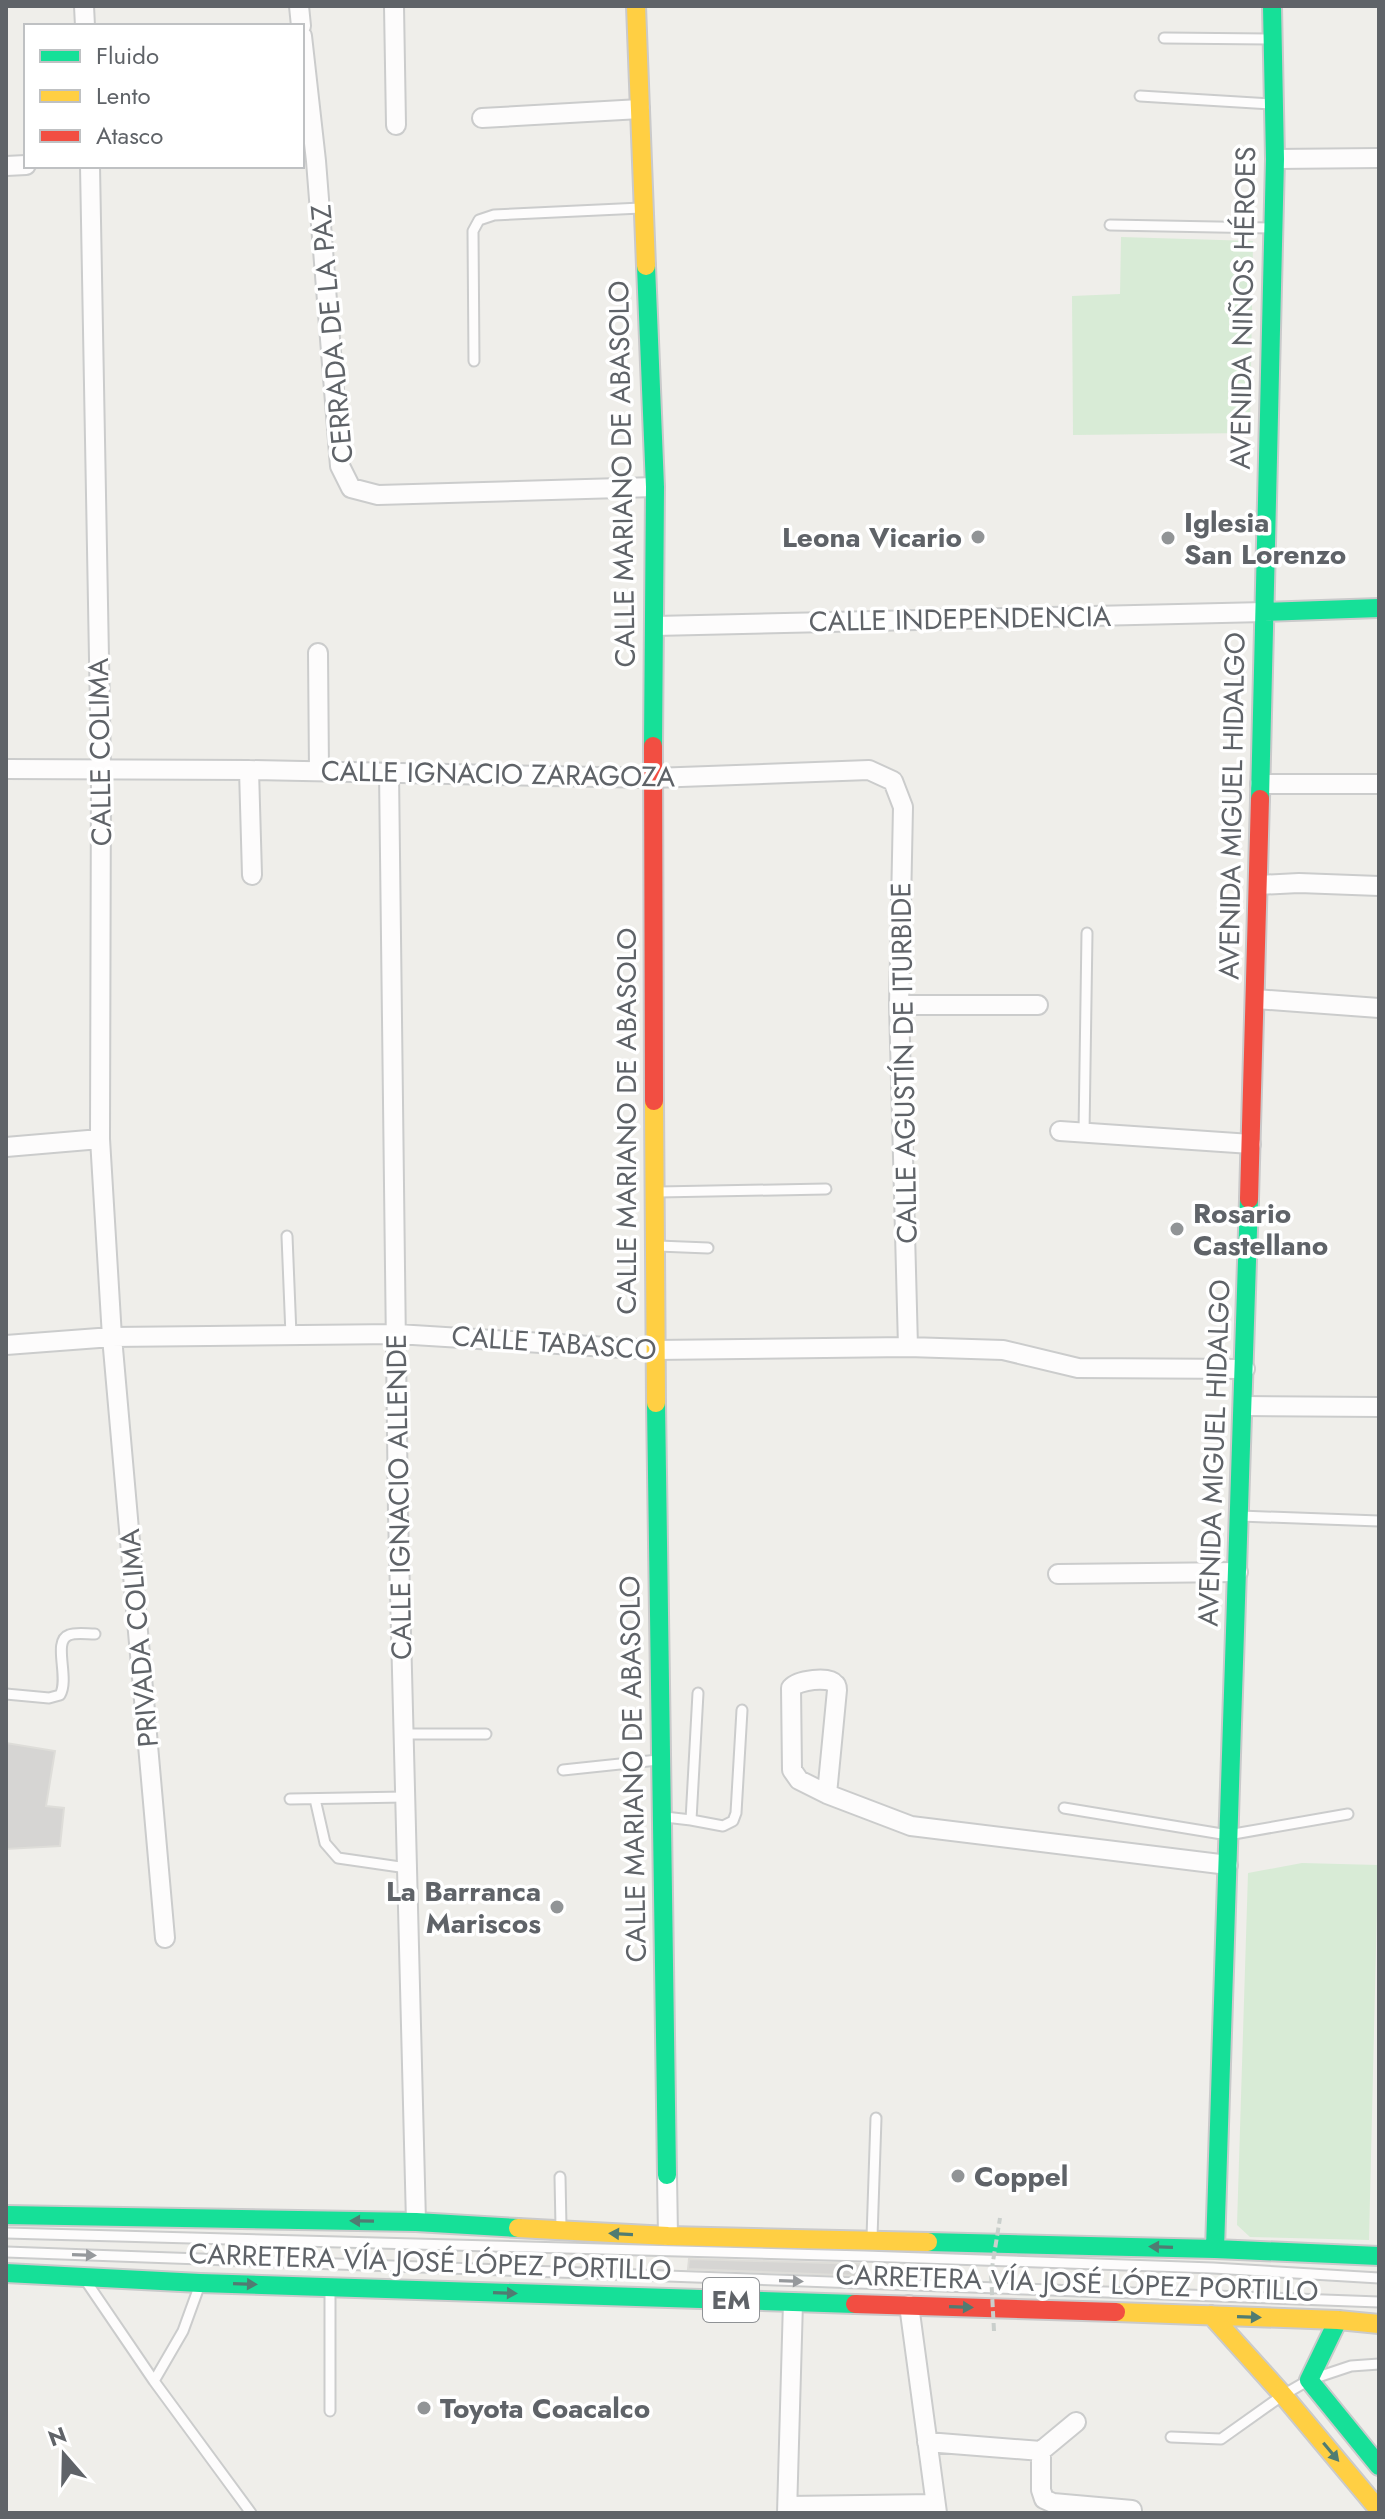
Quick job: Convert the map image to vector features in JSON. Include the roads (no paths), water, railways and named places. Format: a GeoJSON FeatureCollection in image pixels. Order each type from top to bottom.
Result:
{"type":"FeatureCollection","features":[{"type":"Feature","properties":{"kind":"street"},"geometry":{"type":"LineString","coordinates":[[394,6],[396,125]]}},
{"type":"Feature","properties":{"kind":"street","name":"CALLE MARIANO DE ABASOLO"},"geometry":{"type":"LineString","coordinates":[[636,6],[655,487],[655,1350],[668,2236]]}},
{"type":"Feature","properties":{"kind":"street","name":"AVENIDA NIÑOS HÉROES"},"geometry":{"type":"LineString","coordinates":[[1265,612],[1275,159],[1272,6]]}},
{"type":"Feature","properties":{"kind":"street","name":"CERRADA DE LA PAZ"},"geometry":{"type":"LineString","coordinates":[[304,54],[316,161],[340,466],[351,488],[378,495],[655,487]]}},
{"type":"Feature","properties":{"kind":"street"},"geometry":{"type":"LineString","coordinates":[[482,118],[640,109]]}},
{"type":"Feature","properties":{"kind":"street"},"geometry":{"type":"LineString","coordinates":[[1275,159],[1379,158]]}},
{"type":"Feature","properties":{"kind":"street","name":"CALLE COLIMA"},"geometry":{"type":"LineString","coordinates":[[90,168],[101,768],[100,1139],[112,1337]]}},
{"type":"Feature","properties":{"kind":"street"},"geometry":{"type":"LineString","coordinates":[[1265,612],[1379,608]]}},
{"type":"Feature","properties":{"kind":"street","name":"CALLE INDEPENDENCIA"},"geometry":{"type":"LineString","coordinates":[[655,626],[1265,612]]}},
{"type":"Feature","properties":{"kind":"street","name":"AVENIDA MIGUEL HIDALGO"},"geometry":{"type":"LineString","coordinates":[[1215,2249],[1244,1406],[1265,612]]}},
{"type":"Feature","properties":{"kind":"street"},"geometry":{"type":"LineString","coordinates":[[318,653],[319,771]]}},
{"type":"Feature","properties":{"kind":"street","name":"CALLE IGNACIO ZARAGOZA"},"geometry":{"type":"LineString","coordinates":[[6,769],[653,778],[869,770],[893,781]]}},
{"type":"Feature","properties":{"kind":"street"},"geometry":{"type":"LineString","coordinates":[[249,770],[252,875]]}},
{"type":"Feature","properties":{"kind":"street","name":"CALLE IGNACIO ALLENDE"},"geometry":{"type":"LineString","coordinates":[[389,772],[405,1797],[416,2222]]}},
{"type":"Feature","properties":{"kind":"street","name":"CALLE AGUSTÍN DE ITURBIDE"},"geometry":{"type":"LineString","coordinates":[[893,781],[903,807],[899,1005],[908,1347]]}},
{"type":"Feature","properties":{"kind":"street"},"geometry":{"type":"LineString","coordinates":[[1260,784],[1379,784]]}},
{"type":"Feature","properties":{"kind":"street"},"geometry":{"type":"LineString","coordinates":[[1258,885],[1379,886]]}},
{"type":"Feature","properties":{"kind":"street"},"geometry":{"type":"LineString","coordinates":[[1255,999],[1379,1008]]}},
{"type":"Feature","properties":{"kind":"street"},"geometry":{"type":"LineString","coordinates":[[899,1005],[1038,1005]]}},
{"type":"Feature","properties":{"kind":"street"},"geometry":{"type":"LineString","coordinates":[[1060,1131],[1251,1144]]}},
{"type":"Feature","properties":{"kind":"street"},"geometry":{"type":"LineString","coordinates":[[6,1147],[100,1139]]}},
{"type":"Feature","properties":{"kind":"street","name":"CALLE TABASCO"},"geometry":{"type":"LineString","coordinates":[[6,1345],[112,1337],[397,1334],[655,1350],[908,1347],[1003,1350],[1078,1368],[1245,1369]]}},
{"type":"Feature","properties":{"kind":"street","name":"PRIVADA COLIMA"},"geometry":{"type":"LineString","coordinates":[[112,1337],[165,1938]]}},
{"type":"Feature","properties":{"kind":"street"},"geometry":{"type":"LineString","coordinates":[[1244,1406],[1379,1407]]}},
{"type":"Feature","properties":{"kind":"street"},"geometry":{"type":"LineString","coordinates":[[1058,1574],[1238,1572]]}},
{"type":"Feature","properties":{"kind":"street"},"geometry":{"type":"LineString","coordinates":[[827,1794],[836,1684],[832,1681],[800,1681],[791,1688],[792,1770],[799,1780],[827,1794],[911,1826],[1228,1865]]}},
{"type":"Feature","properties":{"kind":"street"},"geometry":{"type":"LineString","coordinates":[[6,2207],[88,2216]]}},
{"type":"Feature","properties":{"kind":"street","name":"CARRETERA VÍA JOSÉ LÓPEZ PORTILLO"},"geometry":{"type":"LineString","coordinates":[[6,2215],[416,2222],[668,2236],[1379,2256]]}},
{"type":"Feature","properties":{"kind":"street","name":"CARRETERA VÍA JOSÉ LÓPEZ PORTILLO"},"geometry":{"type":"LineString","coordinates":[[6,2273],[200,2283],[1211,2315],[1379,2324]]}},
{"type":"Feature","properties":{"kind":"street"},"geometry":{"type":"LineString","coordinates":[[6,2281],[83,2276]]}},
{"type":"Feature","properties":{"kind":"street"},"geometry":{"type":"LineString","coordinates":[[793,2302],[788,2509],[936,2508],[909,2305]]}},
{"type":"Feature","properties":{"kind":"street"},"geometry":{"type":"LineString","coordinates":[[1211,2315],[1379,2510]]}},
{"type":"Feature","properties":{"kind":"street"},"geometry":{"type":"LineString","coordinates":[[1338,2320],[1309,2380],[1379,2466]]}},
{"type":"Feature","properties":{"kind":"street"},"geometry":{"type":"LineString","coordinates":[[927,2442],[1041,2451],[1076,2422]]}},
{"type":"Feature","properties":{"kind":"street"},"geometry":{"type":"LineString","coordinates":[[1041,2451],[1041,2490],[1044,2499],[1053,2503],[1132,2510]]}},
{"type":"Feature","properties":{"kind":"lane"},"geometry":{"type":"LineString","coordinates":[[1164,38],[1273,39]]}},
{"type":"Feature","properties":{"kind":"lane"},"geometry":{"type":"LineString","coordinates":[[1140,96],[1275,104]]}},
{"type":"Feature","properties":{"kind":"lane"},"geometry":{"type":"LineString","coordinates":[[474,361],[473,231],[479,220],[494,215],[644,208]]}},
{"type":"Feature","properties":{"kind":"lane"},"geometry":{"type":"LineString","coordinates":[[1110,225],[1273,228]]}},
{"type":"Feature","properties":{"kind":"lane"},"geometry":{"type":"LineString","coordinates":[[1084,1133],[1087,933]]}},
{"type":"Feature","properties":{"kind":"lane"},"geometry":{"type":"LineString","coordinates":[[654,1192],[826,1189]]}},
{"type":"Feature","properties":{"kind":"lane"},"geometry":{"type":"LineString","coordinates":[[287,1236],[291,1335]]}},
{"type":"Feature","properties":{"kind":"lane"},"geometry":{"type":"LineString","coordinates":[[655,1246],[708,1248]]}},
{"type":"Feature","properties":{"kind":"lane"},"geometry":{"type":"LineString","coordinates":[[1240,1516],[1379,1521]]}},
{"type":"Feature","properties":{"kind":"lane"},"geometry":{"type":"LineString","coordinates":[[6,1694],[49,1698],[60,1695],[65,1687],[60,1647],[64,1638],[70,1634],[95,1634]]}},
{"type":"Feature","properties":{"kind":"lane"},"geometry":{"type":"LineString","coordinates":[[691,1820],[698,1693]]}},
{"type":"Feature","properties":{"kind":"lane"},"geometry":{"type":"LineString","coordinates":[[662,1816],[723,1826],[733,1821],[742,1710]]}},
{"type":"Feature","properties":{"kind":"lane"},"geometry":{"type":"LineString","coordinates":[[404,1734],[486,1734]]}},
{"type":"Feature","properties":{"kind":"lane"},"geometry":{"type":"LineString","coordinates":[[563,1770],[661,1759]]}},
{"type":"Feature","properties":{"kind":"lane"},"geometry":{"type":"LineString","coordinates":[[290,1799],[405,1797]]}},
{"type":"Feature","properties":{"kind":"lane"},"geometry":{"type":"LineString","coordinates":[[315,1799],[325,1843],[338,1858],[407,1868]]}},
{"type":"Feature","properties":{"kind":"lane"},"geometry":{"type":"LineString","coordinates":[[1064,1808],[1228,1835],[1348,1814]]}},
{"type":"Feature","properties":{"kind":"lane"},"geometry":{"type":"LineString","coordinates":[[872,2241],[876,2118]]}},
{"type":"Feature","properties":{"kind":"lane"},"geometry":{"type":"LineString","coordinates":[[560,2177],[561,2230]]}},
{"type":"Feature","properties":{"kind":"lane"},"geometry":{"type":"LineString","coordinates":[[6,2233],[880,2257],[1213,2268],[1379,2278]]}},
{"type":"Feature","properties":{"kind":"lane"},"geometry":{"type":"LineString","coordinates":[[6,2252],[1379,2302]]}},
{"type":"Feature","properties":{"kind":"lane"},"geometry":{"type":"LineString","coordinates":[[83,2276],[154,2381],[251,2513]]}},
{"type":"Feature","properties":{"kind":"lane"},"geometry":{"type":"LineString","coordinates":[[154,2381],[183,2331],[200,2283]]}},
{"type":"Feature","properties":{"kind":"lane"},"geometry":{"type":"LineString","coordinates":[[330,2287],[330,2411]]}},
{"type":"Feature","properties":{"kind":"lane"},"geometry":{"type":"LineString","coordinates":[[1171,2437],[1221,2439],[1309,2380],[1351,2366],[1379,2364]]}},
{"type":"Feature","properties":{"kind":"place","name":"Leona Vicario"},"geometry":{"type":"Point","coordinates":[978,537]}},
{"type":"Feature","properties":{"kind":"place","name":"Iglesia San Lorenzo"},"geometry":{"type":"Point","coordinates":[1168,538]}},
{"type":"Feature","properties":{"kind":"place","name":"Rosario Castellano"},"geometry":{"type":"Point","coordinates":[1177,1229]}},
{"type":"Feature","properties":{"kind":"place","name":"La Barranca Mariscos"},"geometry":{"type":"Point","coordinates":[557,1907]}},
{"type":"Feature","properties":{"kind":"place","name":"Coppel"},"geometry":{"type":"Point","coordinates":[958,2176]}},
{"type":"Feature","properties":{"kind":"place","name":"Toyota Coacalco"},"geometry":{"type":"Point","coordinates":[424,2408]}}]}
